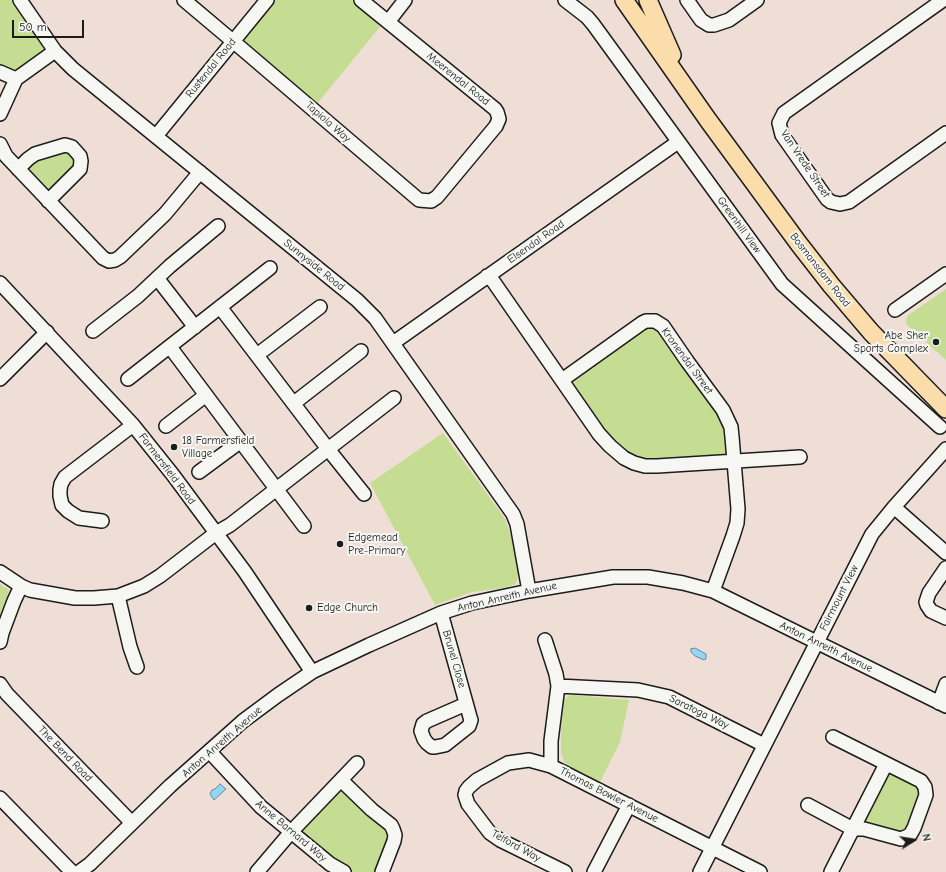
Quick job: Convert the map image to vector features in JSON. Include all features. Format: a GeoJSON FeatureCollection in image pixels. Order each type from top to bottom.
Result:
{"type":"FeatureCollection","features":[{"type":"Feature","properties":{"kind":"main road","name":"Bosmansdam Road"},"geometry":{"type":"LineString","coordinates":[[624,0],[708,120],[831,285],[871,332],[946,409]]}},
{"type":"Feature","properties":{"kind":"main road","name":"Bosmansdam Road"},"geometry":{"type":"LineString","coordinates":[[648,0],[670,50],[708,120]]}},
{"type":"Feature","properties":{"kind":"street","name":"Sunnyside Road"},"geometry":{"type":"LineString","coordinates":[[20,0],[55,50],[73,68],[363,305],[375,318],[513,514],[517,524],[529,591]]}},
{"type":"Feature","properties":{"kind":"street","name":"Tapiola Way"},"geometry":{"type":"LineString","coordinates":[[184,0],[419,200],[424,201]]}},
{"type":"Feature","properties":{"kind":"street","name":"Rustendal Road"},"geometry":{"type":"LineString","coordinates":[[156,136],[266,0]]}},
{"type":"Feature","properties":{"kind":"street","name":"Meerendal Road"},"geometry":{"type":"LineString","coordinates":[[361,0],[495,109],[499,116],[496,126],[437,197],[431,201],[424,201]]}},
{"type":"Feature","properties":{"kind":"street"},"geometry":{"type":"LineString","coordinates":[[388,22],[405,0]]}},
{"type":"Feature","properties":{"kind":"street","name":"Greenhill View"},"geometry":{"type":"LineString","coordinates":[[565,0],[587,17],[593,24],[782,284],[940,427]]}},
{"type":"Feature","properties":{"kind":"street"},"geometry":{"type":"LineString","coordinates":[[687,0],[701,20],[709,25],[714,25],[728,20],[757,0]]}},
{"type":"Feature","properties":{"kind":"street","name":"Van Vrede Street"},"geometry":{"type":"LineString","coordinates":[[943,0],[784,113],[779,123],[782,135],[827,199],[831,202],[840,204],[849,202],[946,133]]}},
{"type":"Feature","properties":{"kind":"street"},"geometry":{"type":"LineString","coordinates":[[0,114],[16,79],[55,50]]}},
{"type":"Feature","properties":{"kind":"street"},"geometry":{"type":"LineString","coordinates":[[0,72],[16,79]]}},
{"type":"Feature","properties":{"kind":"street","name":"Elsendal Road"},"geometry":{"type":"LineString","coordinates":[[393,343],[678,142]]}},
{"type":"Feature","properties":{"kind":"street"},"geometry":{"type":"LineString","coordinates":[[0,144],[6,156],[48,201],[103,258],[109,260],[115,260],[120,257],[165,214],[200,172]]}},
{"type":"Feature","properties":{"kind":"street"},"geometry":{"type":"LineString","coordinates":[[18,169],[35,154],[65,145],[72,147],[80,156],[80,169],[48,201]]}},
{"type":"Feature","properties":{"kind":"street"},"geometry":{"type":"LineString","coordinates":[[93,331],[138,296],[218,226]]}},
{"type":"Feature","properties":{"kind":"street"},"geometry":{"type":"LineString","coordinates":[[128,379],[270,268]]}},
{"type":"Feature","properties":{"kind":"street"},"geometry":{"type":"LineString","coordinates":[[896,310],[946,274]]}},
{"type":"Feature","properties":{"kind":"street"},"geometry":{"type":"LineString","coordinates":[[487,276],[493,281],[599,434],[624,458],[645,466],[657,466],[800,457]]}},
{"type":"Feature","properties":{"kind":"street"},"geometry":{"type":"LineString","coordinates":[[157,278],[195,327]]}},
{"type":"Feature","properties":{"kind":"street","name":"Farmersfield Road"},"geometry":{"type":"LineString","coordinates":[[0,283],[133,425],[173,475],[245,572],[312,672]]}},
{"type":"Feature","properties":{"kind":"street"},"geometry":{"type":"LineString","coordinates":[[220,307],[364,494]]}},
{"type":"Feature","properties":{"kind":"street"},"geometry":{"type":"LineString","coordinates":[[257,355],[320,307]]}},
{"type":"Feature","properties":{"kind":"street","name":"Kronendal Street"},"geometry":{"type":"LineString","coordinates":[[562,380],[642,323],[651,321],[658,322],[663,326],[723,410],[731,427],[738,509],[737,523],[734,536],[713,591]]}},
{"type":"Feature","properties":{"kind":"street"},"geometry":{"type":"LineString","coordinates":[[0,379],[47,332]]}},
{"type":"Feature","properties":{"kind":"street"},"geometry":{"type":"LineString","coordinates":[[170,347],[304,526]]}},
{"type":"Feature","properties":{"kind":"street"},"geometry":{"type":"LineString","coordinates":[[294,403],[361,351]]}},
{"type":"Feature","properties":{"kind":"street"},"geometry":{"type":"LineString","coordinates":[[166,426],[206,395]]}},
{"type":"Feature","properties":{"kind":"street"},"geometry":{"type":"LineString","coordinates":[[0,572],[21,586],[30,590],[75,598],[118,596],[144,586],[160,576],[216,533],[230,525],[394,398]]}},
{"type":"Feature","properties":{"kind":"street"},"geometry":{"type":"LineString","coordinates":[[102,521],[79,518],[68,511],[62,505],[60,496],[61,484],[65,477],[133,425]]}},
{"type":"Feature","properties":{"kind":"street"},"geometry":{"type":"LineString","coordinates":[[199,472],[241,441]]}},
{"type":"Feature","properties":{"kind":"street","name":"Fairmount View"},"geometry":{"type":"LineString","coordinates":[[700,872],[872,534],[894,506],[946,449]]}},
{"type":"Feature","properties":{"kind":"street"},"geometry":{"type":"LineString","coordinates":[[894,506],[946,553]]}},
{"type":"Feature","properties":{"kind":"street"},"geometry":{"type":"LineString","coordinates":[[946,568],[929,593],[926,602],[931,611],[946,618]]}},
{"type":"Feature","properties":{"kind":"street","name":"Anton Anreith Avenue"},"geometry":{"type":"LineString","coordinates":[[79,872],[90,864],[170,786],[210,752],[243,721],[312,672],[441,613],[472,603],[529,591],[613,577],[648,577],[684,583],[713,591],[942,704]]}},
{"type":"Feature","properties":{"kind":"street"},"geometry":{"type":"LineString","coordinates":[[0,642],[14,601],[21,586]]}},
{"type":"Feature","properties":{"kind":"street"},"geometry":{"type":"LineString","coordinates":[[118,596],[130,647],[137,667]]}},
{"type":"Feature","properties":{"kind":"street","name":"Brunel Close"},"geometry":{"type":"LineString","coordinates":[[441,613],[466,704]]}},
{"type":"Feature","properties":{"kind":"street","name":"Thomas Bowler Avenue"},"geometry":{"type":"LineString","coordinates":[[545,640],[553,663],[558,686],[551,741],[551,766],[760,872]]}},
{"type":"Feature","properties":{"kind":"street","name":"The Bend Road"},"geometry":{"type":"LineString","coordinates":[[0,684],[7,694],[132,823]]}},
{"type":"Feature","properties":{"kind":"street"},"geometry":{"type":"LineString","coordinates":[[942,704],[946,684]]}},
{"type":"Feature","properties":{"kind":"street","name":"Saratoga Way"},"geometry":{"type":"LineString","coordinates":[[558,686],[638,690],[669,697],[764,745]]}},
{"type":"Feature","properties":{"kind":"street"},"geometry":{"type":"LineString","coordinates":[[808,805],[853,829],[864,829],[901,839],[908,837],[914,828],[926,796],[925,787],[921,781],[833,737]]}},
{"type":"Feature","properties":{"kind":"street","name":"Anne Barnard Way"},"geometry":{"type":"LineString","coordinates":[[210,752],[261,807],[330,864],[344,872]]}},
{"type":"Feature","properties":{"kind":"street","name":"Telford Way"},"geometry":{"type":"LineString","coordinates":[[551,766],[529,760],[508,763],[473,784],[466,791],[465,795],[468,804],[490,833],[500,840],[565,872]]}},
{"type":"Feature","properties":{"kind":"street"},"geometry":{"type":"LineString","coordinates":[[257,872],[291,832],[356,763]]}},
{"type":"Feature","properties":{"kind":"street"},"geometry":{"type":"LineString","coordinates":[[831,872],[886,764]]}},
{"type":"Feature","properties":{"kind":"street"},"geometry":{"type":"LineString","coordinates":[[341,780],[394,829],[394,840],[382,872]]}},
{"type":"Feature","properties":{"kind":"street"},"geometry":{"type":"LineString","coordinates":[[0,798],[72,872]]}},
{"type":"Feature","properties":{"kind":"street"},"geometry":{"type":"LineString","coordinates":[[594,872],[629,805]]}},
{"type":"Feature","properties":{"kind":"green space"},"geometry":{"type":"Polygon","coordinates":[[[0,0],[14,0],[45,47],[43,53],[15,72],[0,68],[0,0]]]}},
{"type":"Feature","properties":{"kind":"green space"},"geometry":{"type":"Polygon","coordinates":[[[273,0],[355,0],[383,23],[316,105],[244,42],[243,39],[273,0]]]}},
{"type":"Feature","properties":{"kind":"green space"},"geometry":{"type":"Polygon","coordinates":[[[62,151],[68,151],[75,159],[77,164],[51,190],[46,190],[28,171],[30,162],[62,151]]]}},
{"type":"Feature","properties":{"kind":"green space","name":"Abe Sher Sports Complex"},"geometry":{"type":"Polygon","coordinates":[[[946,289],[946,360],[906,324],[907,316],[946,289]]]}},
{"type":"Feature","properties":{"kind":"green space"},"geometry":{"type":"Polygon","coordinates":[[[656,326],[725,422],[728,451],[723,457],[651,462],[635,458],[609,438],[573,386],[574,379],[645,327],[656,326]]]}},
{"type":"Feature","properties":{"kind":"green space"},"geometry":{"type":"Polygon","coordinates":[[[443,433],[505,519],[511,536],[518,573],[515,584],[504,588],[472,592],[435,605],[370,483],[443,433]]]}},
{"type":"Feature","properties":{"kind":"green space"},"geometry":{"type":"Polygon","coordinates":[[[0,584],[9,590],[0,619],[0,584]]]}},
{"type":"Feature","properties":{"kind":"green space"},"geometry":{"type":"Polygon","coordinates":[[[572,695],[629,700],[620,742],[599,784],[574,773],[565,763],[561,753],[561,730],[564,701],[567,697],[572,695]]]}},
{"type":"Feature","properties":{"kind":"green space"},"geometry":{"type":"Polygon","coordinates":[[[889,772],[922,789],[908,831],[903,835],[864,824],[863,821],[889,772]]]}},
{"type":"Feature","properties":{"kind":"green space"},"geometry":{"type":"Polygon","coordinates":[[[338,790],[344,790],[386,827],[390,836],[377,872],[354,872],[334,861],[301,832],[301,830],[338,790]]]}},
{"type":"Feature","properties":{"kind":"water"},"geometry":{"type":"Polygon","coordinates":[[[695,648],[706,654],[706,659],[704,660],[695,656],[691,652],[691,649],[695,648]]]}},
{"type":"Feature","properties":{"kind":"water"},"geometry":{"type":"Polygon","coordinates":[[[220,784],[226,789],[214,800],[210,794],[212,790],[220,784]]]}},
{"type":"Feature","properties":{"kind":"place","name":"Abe Sher Sports Complex"},"geometry":{"type":"Point","coordinates":[936,342]}},
{"type":"Feature","properties":{"kind":"place","name":"18 Farmersfield Village"},"geometry":{"type":"Point","coordinates":[174,447]}},
{"type":"Feature","properties":{"kind":"place","name":"Edgemead Pre-Primary"},"geometry":{"type":"Point","coordinates":[340,544]}},
{"type":"Feature","properties":{"kind":"place","name":"Edge Church"},"geometry":{"type":"Point","coordinates":[309,608]}}]}
